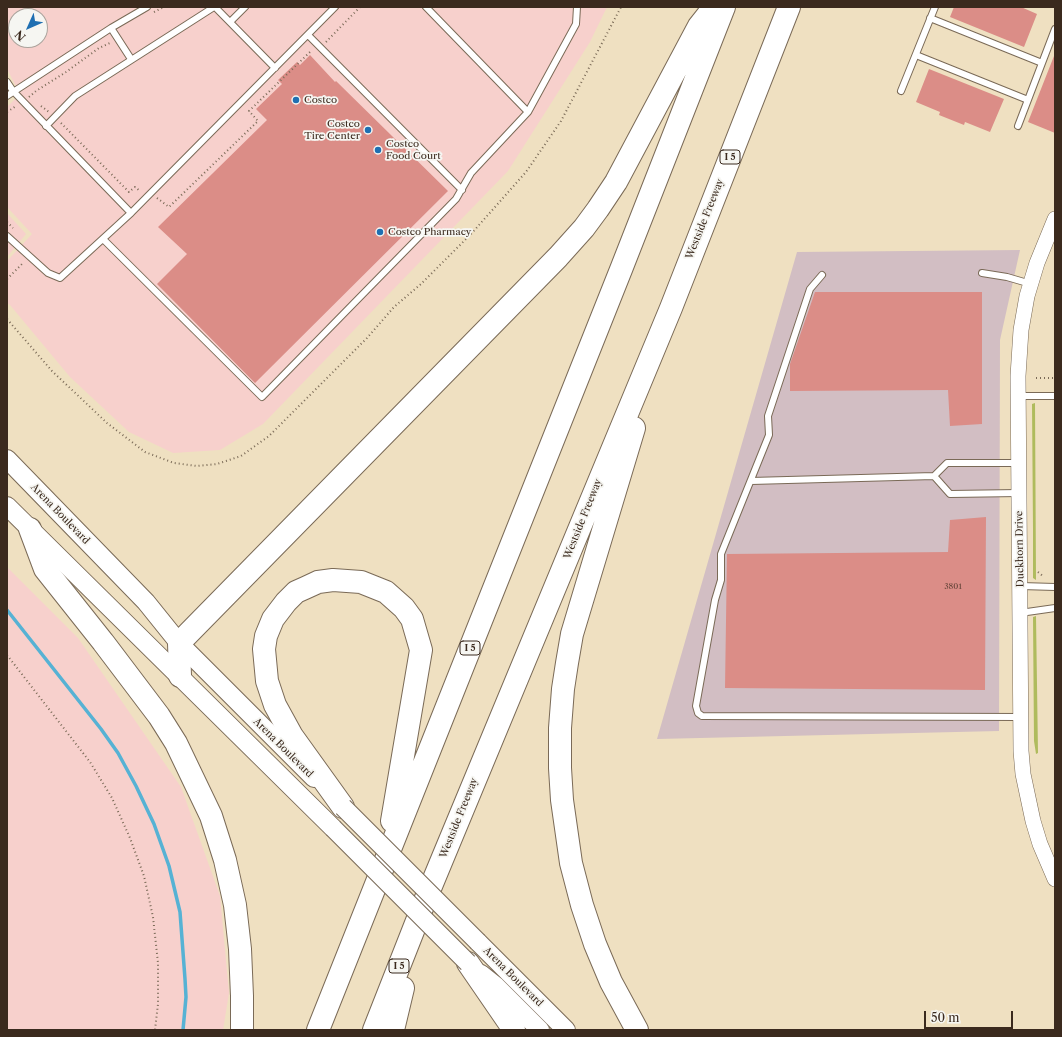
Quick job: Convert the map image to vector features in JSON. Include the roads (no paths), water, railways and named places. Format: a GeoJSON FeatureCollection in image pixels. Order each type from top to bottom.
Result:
{"type":"FeatureCollection","features":[{"type":"Feature","properties":{"kind":"highway"},"geometry":{"type":"LineString","coordinates":[[180,676],[179,643],[558,257],[584,228],[616,182],[699,26],[714,7]]}},
{"type":"Feature","properties":{"kind":"highway","name":"I 5"},"geometry":{"type":"LineString","coordinates":[[318,1030],[625,260],[724,7]]}},
{"type":"Feature","properties":{"kind":"highway","name":"Westside Freeway"},"geometry":{"type":"LineString","coordinates":[[374,1030],[424,903],[671,308],[789,7]]}},
{"type":"Feature","properties":{"kind":"highway"},"geometry":{"type":"LineString","coordinates":[[637,1030],[612,982],[595,944],[578,891],[571,863],[562,800],[560,728],[566,663],[572,634],[671,308]]}},
{"type":"Feature","properties":{"kind":"highway"},"geometry":{"type":"LineString","coordinates":[[30,529],[45,569],[104,642],[159,716],[176,744],[211,816],[225,860],[235,905],[240,949],[242,1030]]}},
{"type":"Feature","properties":{"kind":"highway"},"geometry":{"type":"LineString","coordinates":[[343,807],[292,736],[275,705],[267,681],[264,649],[266,636],[273,619],[286,602],[296,592],[304,588],[318,582],[333,580],[361,582],[386,592],[404,608],[412,618],[421,650],[385,864]]}},
{"type":"Feature","properties":{"kind":"highway"},"geometry":{"type":"LineString","coordinates":[[393,1030],[424,903]]}},
{"type":"Feature","properties":{"kind":"highway"},"geometry":{"type":"LineString","coordinates":[[468,963],[514,1030]]}},
{"type":"Feature","properties":{"kind":"main road","name":"Arena Boulevard"},"geometry":{"type":"LineString","coordinates":[[7,459],[146,602],[179,643],[566,1030]]}},
{"type":"Feature","properties":{"kind":"main road","name":"Arena Boulevard"},"geometry":{"type":"LineString","coordinates":[[7,506],[468,963],[496,986],[540,1030]]}},
{"type":"Feature","properties":{"kind":"street","name":"Duckhorn Drive"},"geometry":{"type":"LineString","coordinates":[[1055,218],[1037,263],[1021,330],[1018,396],[1022,751],[1027,798],[1040,844],[1055,880]]}},
{"type":"Feature","properties":{"kind":"lane"},"geometry":{"type":"LineString","coordinates":[[7,96],[111,28],[147,7]]}},
{"type":"Feature","properties":{"kind":"lane"},"geometry":{"type":"LineString","coordinates":[[46,126],[75,96],[214,7],[275,68]]}},
{"type":"Feature","properties":{"kind":"lane"},"geometry":{"type":"LineString","coordinates":[[230,22],[245,7]]}},
{"type":"Feature","properties":{"kind":"lane"},"geometry":{"type":"LineString","coordinates":[[8,238],[48,272],[60,278],[131,213],[336,7]]}},
{"type":"Feature","properties":{"kind":"lane"},"geometry":{"type":"LineString","coordinates":[[426,7],[528,112]]}},
{"type":"Feature","properties":{"kind":"lane"},"geometry":{"type":"LineString","coordinates":[[103,239],[262,397],[456,199],[471,173],[528,112],[576,24],[577,7]]}},
{"type":"Feature","properties":{"kind":"lane"},"geometry":{"type":"LineString","coordinates":[[901,90],[935,7]]}},
{"type":"Feature","properties":{"kind":"lane"},"geometry":{"type":"LineString","coordinates":[[930,18],[1042,63]]}},
{"type":"Feature","properties":{"kind":"lane"},"geometry":{"type":"LineString","coordinates":[[111,28],[131,59]]}},
{"type":"Feature","properties":{"kind":"lane"},"geometry":{"type":"LineString","coordinates":[[1018,126],[1055,29]]}},
{"type":"Feature","properties":{"kind":"lane"},"geometry":{"type":"LineString","coordinates":[[308,35],[462,190]]}},
{"type":"Feature","properties":{"kind":"lane"},"geometry":{"type":"LineString","coordinates":[[916,55],[1028,100]]}},
{"type":"Feature","properties":{"kind":"lane"},"geometry":{"type":"LineString","coordinates":[[7,82],[13,91],[46,126],[131,213]]}},
{"type":"Feature","properties":{"kind":"lane"},"geometry":{"type":"LineString","coordinates":[[982,273],[1007,277],[1031,284]]}},
{"type":"Feature","properties":{"kind":"lane"},"geometry":{"type":"LineString","coordinates":[[822,275],[810,289],[768,416],[769,435],[721,554],[722,580],[715,600],[696,706],[698,713],[702,716],[1021,717]]}},
{"type":"Feature","properties":{"kind":"lane"},"geometry":{"type":"LineString","coordinates":[[1018,396],[1055,396]]}},
{"type":"Feature","properties":{"kind":"lane"},"geometry":{"type":"LineString","coordinates":[[751,481],[934,476],[947,463],[1019,463]]}},
{"type":"Feature","properties":{"kind":"lane"},"geometry":{"type":"LineString","coordinates":[[934,476],[950,494],[1019,493]]}},
{"type":"Feature","properties":{"kind":"lane"},"geometry":{"type":"LineString","coordinates":[[1020,586],[1055,587]]}},
{"type":"Feature","properties":{"kind":"lane"},"geometry":{"type":"LineString","coordinates":[[1020,613],[1055,608]]}},
{"type":"Feature","properties":{"kind":"waterway"},"geometry":{"type":"LineString","coordinates":[[7,610],[101,729],[118,753],[154,824],[169,866],[180,912],[186,997],[183,1030]]}},
{"type":"Feature","properties":{"kind":"place","name":"Costco"},"geometry":{"type":"Point","coordinates":[296,100]}},
{"type":"Feature","properties":{"kind":"place","name":"Costco Tire Center"},"geometry":{"type":"Point","coordinates":[368,130]}},
{"type":"Feature","properties":{"kind":"place","name":"Costco Food Court"},"geometry":{"type":"Point","coordinates":[378,150]}},
{"type":"Feature","properties":{"kind":"place","name":"Costco Pharmacy"},"geometry":{"type":"Point","coordinates":[380,232]}}]}
